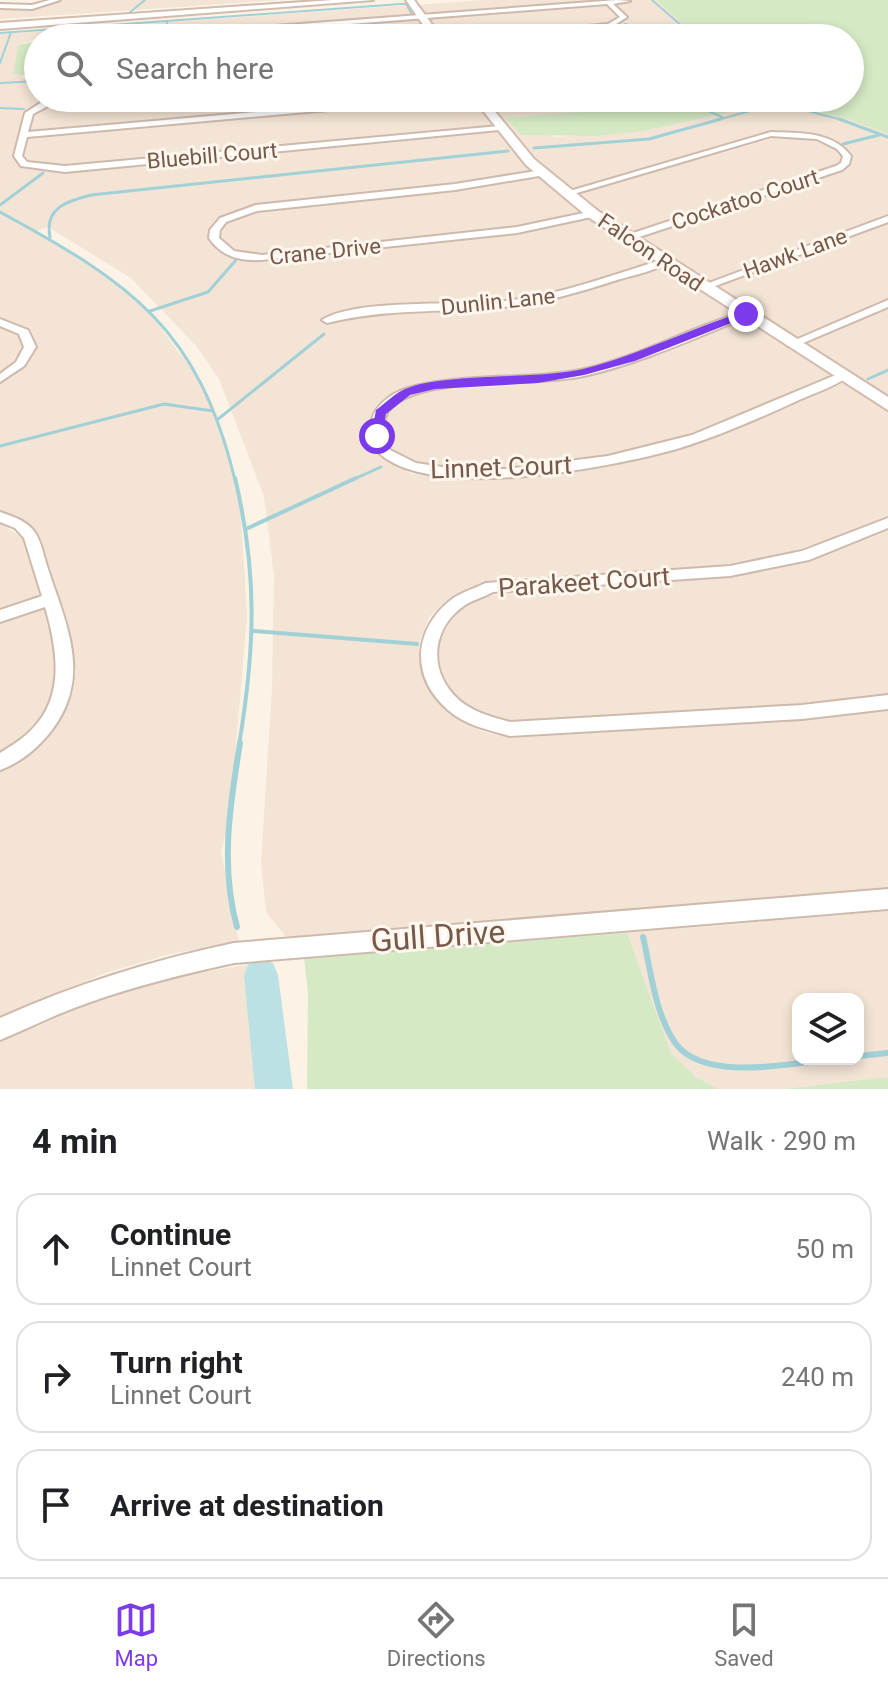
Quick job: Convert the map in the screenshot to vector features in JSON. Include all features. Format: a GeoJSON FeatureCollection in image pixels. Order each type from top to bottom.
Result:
{"type":"FeatureCollection","features":[{"type":"Feature","properties":{"kind":"street"},"geometry":{"type":"LineString","coordinates":[[0,6],[32,7],[57,0]]}},
{"type":"Feature","properties":{"kind":"street"},"geometry":{"type":"LineString","coordinates":[[28,24],[369,0]]}},
{"type":"Feature","properties":{"kind":"street"},"geometry":{"type":"LineString","coordinates":[[410,0],[427,24]]}},
{"type":"Feature","properties":{"kind":"street"},"geometry":{"type":"LineString","coordinates":[[320,24],[627,1]]}},
{"type":"Feature","properties":{"kind":"street"},"geometry":{"type":"LineString","coordinates":[[609,3],[624,17],[613,24]]}},
{"type":"Feature","properties":{"kind":"street"},"geometry":{"type":"LineString","coordinates":[[0,26],[24,24]]}},
{"type":"Feature","properties":{"kind":"street"},"geometry":{"type":"LineString","coordinates":[[30,112],[22,135],[282,112]]}},
{"type":"Feature","properties":{"kind":"street","name":"Falcon Road"},"geometry":{"type":"LineString","coordinates":[[488,112],[542,173],[593,214],[888,405]]}},
{"type":"Feature","properties":{"kind":"street","name":"Bluebill Court"},"geometry":{"type":"LineString","coordinates":[[22,135],[18,156],[21,162],[58,170],[499,128]]}},
{"type":"Feature","properties":{"kind":"street","name":"Cockatoo Court"},"geometry":{"type":"LineString","coordinates":[[567,193],[771,134],[818,137],[835,144],[847,156],[845,164],[839,168],[627,238]]}},
{"type":"Feature","properties":{"kind":"street","name":"Crane Drive"},"geometry":{"type":"LineString","coordinates":[[542,173],[455,187],[256,208],[223,220],[215,230],[214,238],[218,246],[234,254],[269,257],[517,230],[593,214]]}},
{"type":"Feature","properties":{"kind":"street","name":"Hawk Lane"},"geometry":{"type":"LineString","coordinates":[[703,287],[888,219]]}},
{"type":"Feature","properties":{"kind":"street","name":"Dunlin Lane"},"geometry":{"type":"LineString","coordinates":[[327,320],[371,311],[524,302],[571,292],[664,262]]}},
{"type":"Feature","properties":{"kind":"street"},"geometry":{"type":"LineString","coordinates":[[792,344],[888,303]]}},
{"type":"Feature","properties":{"kind":"street","name":"Linnet Court"},"geometry":{"type":"LineString","coordinates":[[746,314],[632,359],[581,373],[523,381],[435,385],[406,392],[380,413],[376,434],[380,445],[393,459],[431,473],[510,472],[593,464],[707,435],[842,376]]}},
{"type":"Feature","properties":{"kind":"street"},"geometry":{"type":"LineString","coordinates":[[0,322],[24,332],[30,347],[20,364],[0,379]]}},
{"type":"Feature","properties":{"kind":"street"},"geometry":{"type":"LineString","coordinates":[[0,517],[20,525],[30,536],[67,664],[64,694],[37,735],[0,762]]}},
{"type":"Feature","properties":{"kind":"street","name":"Parakeet Court"},"geometry":{"type":"LineString","coordinates":[[888,523],[804,556],[730,571],[491,587],[473,593],[445,610],[432,628],[426,655],[433,681],[454,707],[485,724],[510,729],[787,713],[888,702]]}},
{"type":"Feature","properties":{"kind":"street"},"geometry":{"type":"LineString","coordinates":[[0,616],[49,600]]}},
{"type":"Feature","properties":{"kind":"street","name":"Gull Drive"},"geometry":{"type":"LineString","coordinates":[[0,1029],[106,985],[171,966],[234,953],[888,899]]}},
{"type":"Feature","properties":{"kind":"shaded area"},"geometry":{"type":"Polygon","coordinates":[[[61,0],[281,0],[0,19],[0,7],[32,8],[61,0]]]}},
{"type":"Feature","properties":{"kind":"shaded area"},"geometry":{"type":"Polygon","coordinates":[[[484,0],[628,0],[424,15],[417,5],[484,0]]]}},
{"type":"Feature","properties":{"kind":"shaded area"},"geometry":{"type":"Polygon","coordinates":[[[628,0],[656,0],[683,24],[618,24],[627,17],[613,4],[628,0]]]}},
{"type":"Feature","properties":{"kind":"shaded area"},"geometry":{"type":"Polygon","coordinates":[[[607,4],[620,16],[620,20],[608,24],[430,24],[425,17],[607,4]]]}},
{"type":"Feature","properties":{"kind":"shaded area"},"geometry":{"type":"Polygon","coordinates":[[[411,5],[418,16],[305,24],[142,24],[411,5]]]}},
{"type":"Feature","properties":{"kind":"shaded area"},"geometry":{"type":"Polygon","coordinates":[[[419,18],[423,24],[341,24],[419,18]]]}},
{"type":"Feature","properties":{"kind":"shaded area"},"geometry":{"type":"Polygon","coordinates":[[[24,32],[24,43],[18,45],[24,78],[24,112],[27,112],[14,158],[30,169],[65,171],[497,130],[536,172],[454,185],[255,206],[218,220],[210,229],[209,239],[217,250],[231,257],[270,260],[518,233],[592,217],[657,261],[568,289],[523,299],[369,308],[321,319],[325,324],[371,314],[526,305],[574,295],[664,265],[737,313],[628,355],[578,369],[507,378],[434,382],[396,393],[375,411],[370,435],[383,458],[412,474],[440,478],[511,476],[637,460],[711,439],[843,381],[888,410],[888,516],[832,540],[764,559],[688,569],[508,578],[470,587],[452,596],[429,617],[420,640],[419,656],[426,685],[448,712],[483,732],[512,738],[806,720],[888,710],[888,888],[286,937],[266,912],[261,863],[272,687],[274,576],[264,496],[219,379],[197,347],[131,278],[48,227],[37,231],[108,279],[148,311],[201,382],[219,424],[240,497],[247,615],[230,817],[221,852],[239,941],[170,954],[105,973],[0,1017],[0,770],[18,760],[53,729],[72,695],[76,671],[37,532],[26,521],[0,510],[0,383],[25,366],[35,346],[29,330],[0,318],[0,34],[24,32]]]}},
{"type":"Feature","properties":{"kind":"shaded area"},"geometry":{"type":"Polygon","coordinates":[[[35,112],[265,112],[27,133],[35,112]]]}},
{"type":"Feature","properties":{"kind":"shaded area"},"geometry":{"type":"Polygon","coordinates":[[[303,112],[484,112],[494,127],[66,167],[28,162],[23,156],[26,137],[303,112]]]}},
{"type":"Feature","properties":{"kind":"shaded area"},"geometry":{"type":"Polygon","coordinates":[[[493,112],[583,112],[506,119],[521,135],[548,133],[555,137],[644,131],[731,112],[818,112],[888,134],[888,215],[703,283],[634,239],[842,170],[852,162],[847,149],[812,134],[768,133],[568,190],[533,161],[493,112]]]}},
{"type":"Feature","properties":{"kind":"shaded area"},"geometry":{"type":"Polygon","coordinates":[[[785,135],[828,143],[842,152],[843,160],[835,167],[628,234],[573,195],[785,135]]]}},
{"type":"Feature","properties":{"kind":"shaded area"},"geometry":{"type":"Polygon","coordinates":[[[541,176],[587,213],[515,228],[263,255],[237,252],[218,238],[219,230],[230,219],[257,210],[456,189],[541,176]]]}},
{"type":"Feature","properties":{"kind":"shaded area"},"geometry":{"type":"Polygon","coordinates":[[[888,222],[888,299],[792,339],[711,288],[888,222]]]}},
{"type":"Feature","properties":{"kind":"shaded area"},"geometry":{"type":"Polygon","coordinates":[[[888,308],[888,401],[801,345],[888,308]]]}},
{"type":"Feature","properties":{"kind":"shaded area"},"geometry":{"type":"Polygon","coordinates":[[[746,318],[833,375],[703,431],[591,459],[509,467],[432,468],[398,456],[382,434],[389,410],[409,396],[437,389],[509,386],[584,376],[635,362],[746,318]]]}},
{"type":"Feature","properties":{"kind":"shaded area"},"geometry":{"type":"Polygon","coordinates":[[[0,326],[19,335],[24,348],[15,363],[0,375],[0,326]]]}},
{"type":"Feature","properties":{"kind":"shaded area"},"geometry":{"type":"Polygon","coordinates":[[[0,523],[24,539],[40,597],[0,610],[0,523]]]}},
{"type":"Feature","properties":{"kind":"shaded area"},"geometry":{"type":"Polygon","coordinates":[[[888,531],[888,694],[799,704],[510,721],[468,707],[441,679],[434,655],[439,630],[461,606],[476,599],[511,591],[733,577],[808,562],[888,531]]]}},
{"type":"Feature","properties":{"kind":"shaded area"},"geometry":{"type":"Polygon","coordinates":[[[43,608],[60,675],[47,712],[31,731],[0,754],[0,623],[43,608]]]}},
{"type":"Feature","properties":{"kind":"shaded area"},"geometry":{"type":"Polygon","coordinates":[[[888,911],[888,1077],[782,1089],[717,1089],[696,1077],[671,1053],[627,933],[888,911]]]}},
{"type":"Feature","properties":{"kind":"shaded area"},"geometry":{"type":"Polygon","coordinates":[[[250,964],[262,990],[261,1089],[0,1089],[0,1042],[106,997],[171,978],[250,964]]]}},
{"type":"Feature","properties":{"kind":"green space"},"geometry":{"type":"Polygon","coordinates":[[[656,0],[888,0],[888,134],[818,112],[864,112],[864,24],[683,24],[656,0]]]}},
{"type":"Feature","properties":{"kind":"green space"},"geometry":{"type":"Polygon","coordinates":[[[24,44],[24,75],[13,74],[18,45],[24,44]]]}},
{"type":"Feature","properties":{"kind":"green space"},"geometry":{"type":"Polygon","coordinates":[[[579,112],[731,112],[644,131],[595,136],[521,135],[505,118],[579,112]]]}},
{"type":"Feature","properties":{"kind":"green space"},"geometry":{"type":"Polygon","coordinates":[[[627,933],[671,1053],[696,1077],[718,1089],[307,1089],[308,993],[304,958],[627,933]]]}},
{"type":"Feature","properties":{"kind":"green space"},"geometry":{"type":"Polygon","coordinates":[[[888,1077],[888,1089],[782,1089],[888,1077]]]}},
{"type":"Feature","properties":{"kind":"waterway"},"geometry":{"type":"LineString","coordinates":[[129,13],[145,0]]}},
{"type":"Feature","properties":{"kind":"waterway"},"geometry":{"type":"LineString","coordinates":[[0,23],[321,0]]}},
{"type":"Feature","properties":{"kind":"waterway"},"geometry":{"type":"LineString","coordinates":[[652,0],[680,24]]}},
{"type":"Feature","properties":{"kind":"waterway"},"geometry":{"type":"LineString","coordinates":[[124,24],[401,4],[406,4],[413,16]]}},
{"type":"Feature","properties":{"kind":"waterway"},"geometry":{"type":"LineString","coordinates":[[11,32],[24,31]]}},
{"type":"Feature","properties":{"kind":"waterway"},"geometry":{"type":"LineString","coordinates":[[0,33],[11,32]]}},
{"type":"Feature","properties":{"kind":"waterway"},"geometry":{"type":"LineString","coordinates":[[0,63],[11,32]]}},
{"type":"Feature","properties":{"kind":"waterway"},"geometry":{"type":"LineString","coordinates":[[0,83],[24,82]]}},
{"type":"Feature","properties":{"kind":"waterway"},"geometry":{"type":"LineString","coordinates":[[0,108],[24,109]]}},
{"type":"Feature","properties":{"kind":"waterway"},"geometry":{"type":"LineString","coordinates":[[710,112],[724,118]]}},
{"type":"Feature","properties":{"kind":"waterway"},"geometry":{"type":"LineString","coordinates":[[714,121],[746,112]]}},
{"type":"Feature","properties":{"kind":"waterway"},"geometry":{"type":"LineString","coordinates":[[812,112],[840,120]]}},
{"type":"Feature","properties":{"kind":"waterway"},"geometry":{"type":"LineString","coordinates":[[534,148],[649,139],[721,119]]}},
{"type":"Feature","properties":{"kind":"waterway"},"geometry":{"type":"LineString","coordinates":[[840,120],[846,121]]}},
{"type":"Feature","properties":{"kind":"waterway"},"geometry":{"type":"LineString","coordinates":[[840,120],[888,137]]}},
{"type":"Feature","properties":{"kind":"waterway"},"geometry":{"type":"LineString","coordinates":[[843,144],[879,135]]}},
{"type":"Feature","properties":{"kind":"waterway"},"geometry":{"type":"LineString","coordinates":[[50,237],[50,219],[59,207],[91,195],[508,151]]}},
{"type":"Feature","properties":{"kind":"waterway"},"geometry":{"type":"LineString","coordinates":[[0,205],[43,173]]}},
{"type":"Feature","properties":{"kind":"waterway"},"geometry":{"type":"LineString","coordinates":[[0,212],[87,262],[153,316],[179,347],[213,411]]}},
{"type":"Feature","properties":{"kind":"waterway"},"geometry":{"type":"LineString","coordinates":[[150,311],[208,292],[236,260]]}},
{"type":"Feature","properties":{"kind":"waterway"},"geometry":{"type":"LineString","coordinates":[[217,420],[324,334]]}},
{"type":"Feature","properties":{"kind":"waterway"},"geometry":{"type":"LineString","coordinates":[[868,379],[888,370]]}},
{"type":"Feature","properties":{"kind":"waterway"},"geometry":{"type":"LineString","coordinates":[[0,446],[164,404],[213,411]]}},
{"type":"Feature","properties":{"kind":"waterway"},"geometry":{"type":"LineString","coordinates":[[213,411],[235,480]]}},
{"type":"Feature","properties":{"kind":"waterway"},"geometry":{"type":"LineString","coordinates":[[352,480],[381,467]]}},
{"type":"Feature","properties":{"kind":"waterway"},"geometry":{"type":"LineString","coordinates":[[235,478],[248,547],[252,612],[239,745]]}},
{"type":"Feature","properties":{"kind":"waterway"},"geometry":{"type":"LineString","coordinates":[[246,529],[356,478]]}},
{"type":"Feature","properties":{"kind":"waterway"},"geometry":{"type":"LineString","coordinates":[[254,631],[417,644]]}},
{"type":"Feature","properties":{"kind":"waterway"},"geometry":{"type":"LineString","coordinates":[[237,927],[229,881],[228,835],[240,743]]}},
{"type":"Feature","properties":{"kind":"waterway"},"geometry":{"type":"LineString","coordinates":[[643,937],[663,1020],[676,1044],[689,1056],[727,1067],[792,1064]]}},
{"type":"Feature","properties":{"kind":"waterway"},"geometry":{"type":"LineString","coordinates":[[261,975],[274,1089]]}},
{"type":"Feature","properties":{"kind":"waterway"},"geometry":{"type":"LineString","coordinates":[[864,1055],[888,1053]]}},
{"type":"Feature","properties":{"kind":"route"},"geometry":{"type":"LineString","coordinates":[[377,436],[376,423],[380,413],[388,403],[406,392],[435,385],[508,382],[581,373],[632,359],[746,314]]}}]}
